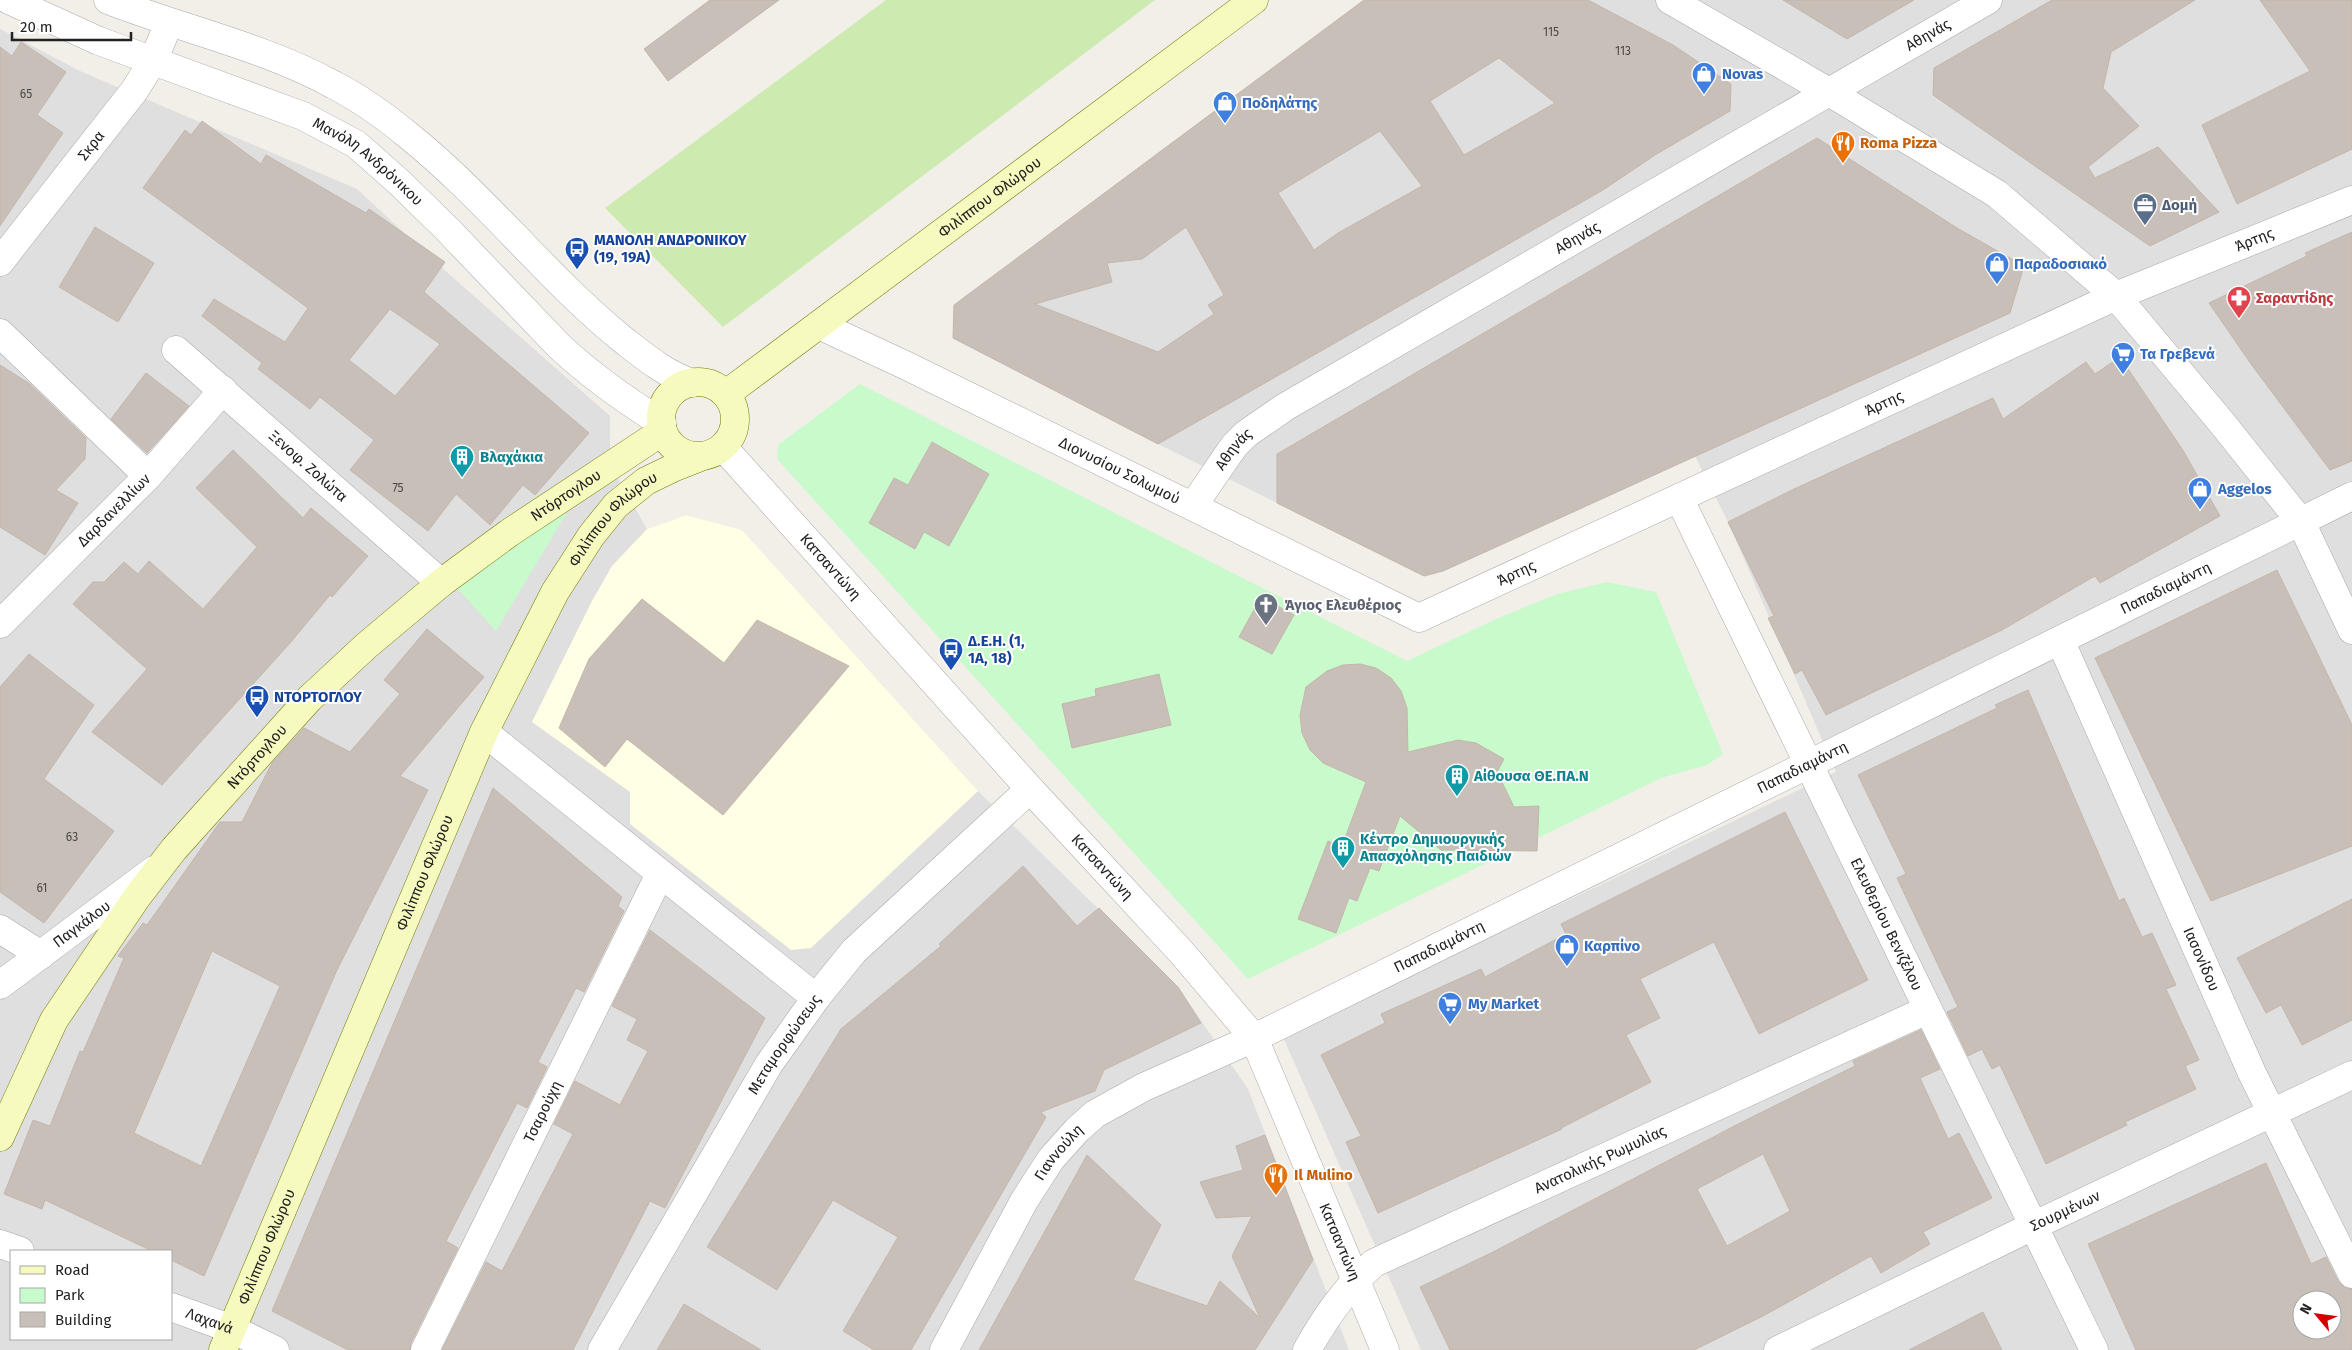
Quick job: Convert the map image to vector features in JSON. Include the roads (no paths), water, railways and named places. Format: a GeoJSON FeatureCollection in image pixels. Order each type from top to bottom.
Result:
{"type":"FeatureCollection","features":[{"type":"Feature","properties":{"kind":"main road","name":"Φιλίππου Φλώρου"},"geometry":{"type":"LineString","coordinates":[[726,394],[1254,0]]}},
{"type":"Feature","properties":{"kind":"main road"},"geometry":{"type":"LineString","coordinates":[[692,383],[712,384],[726,394],[733,404],[735,421],[732,436],[713,451],[691,456],[679,451],[670,443],[662,427],[663,410],[670,395],[676,389],[692,383]]}},
{"type":"Feature","properties":{"kind":"main road","name":"Ντόρτογλου"},"geometry":{"type":"LineString","coordinates":[[0,1137],[54,1020],[89,966],[163,863],[309,699],[366,646],[441,583],[508,533],[662,427]]}},
{"type":"Feature","properties":{"kind":"main road","name":"Φιλίππου Φλώρου"},"geometry":{"type":"LineString","coordinates":[[228,1340],[484,732],[555,592],[603,520],[616,506],[646,481],[713,451]]}},
{"type":"Feature","properties":{"kind":"street","name":"Μανόλη Ανδρόνικου"},"geometry":{"type":"LineString","coordinates":[[8,0],[99,41],[303,116],[356,144],[400,183],[448,230],[578,364],[662,427]]}},
{"type":"Feature","properties":{"kind":"street"},"geometry":{"type":"LineString","coordinates":[[108,0],[309,72],[362,101],[409,136],[457,177],[572,296],[661,368],[692,383]]}},
{"type":"Feature","properties":{"kind":"street"},"geometry":{"type":"LineString","coordinates":[[1670,0],[1829,92],[1997,194],[2116,296],[2222,423],[2301,522],[2352,630]]}},
{"type":"Feature","properties":{"kind":"street","name":"Αθηνάς"},"geometry":{"type":"LineString","coordinates":[[1193,506],[1234,446],[1246,434],[1286,407],[1988,0]]}},
{"type":"Feature","properties":{"kind":"street","name":"Σκρα"},"geometry":{"type":"LineString","coordinates":[[0,262],[134,91],[153,61],[169,23]]}},
{"type":"Feature","properties":{"kind":"street","name":"Άρτης"},"geometry":{"type":"LineString","coordinates":[[1420,618],[2116,296],[2352,200]]}},
{"type":"Feature","properties":{"kind":"street","name":"Διονυσίου Σολωμού"},"geometry":{"type":"LineString","coordinates":[[819,325],[907,366],[1420,618]]}},
{"type":"Feature","properties":{"kind":"street"},"geometry":{"type":"LineString","coordinates":[[0,333],[148,476]]}},
{"type":"Feature","properties":{"kind":"street","name":"Ξενοφ. Ζολώτα"},"geometry":{"type":"LineString","coordinates":[[176,350],[441,583]]}},
{"type":"Feature","properties":{"kind":"street","name":"Δαρδανελλίων"},"geometry":{"type":"LineString","coordinates":[[0,624],[148,476],[223,390]]}},
{"type":"Feature","properties":{"kind":"street","name":"Κατσαντώνη"},"geometry":{"type":"LineString","coordinates":[[713,451],[1183,954],[1254,1038],[1385,1350]]}},
{"type":"Feature","properties":{"kind":"street","name":"Παπαδιαμάντη"},"geometry":{"type":"LineString","coordinates":[[1254,1038],[2352,496]]}},
{"type":"Feature","properties":{"kind":"street","name":"Ελευθερίου Βενιζέλου"},"geometry":{"type":"LineString","coordinates":[[1679,498],[2094,1350]]}},
{"type":"Feature","properties":{"kind":"street","name":"Ιασoνίδου"},"geometry":{"type":"LineString","coordinates":[[2060,640],[2252,1073],[2273,1111],[2352,1274]]}},
{"type":"Feature","properties":{"kind":"street"},"geometry":{"type":"LineString","coordinates":[[484,732],[816,998]]}},
{"type":"Feature","properties":{"kind":"street","name":"Μεταμορφώσεως"},"geometry":{"type":"LineString","coordinates":[[602,1350],[769,1064],[816,998],[854,952],[1030,789]]}},
{"type":"Feature","properties":{"kind":"street","name":"Παγκάλου"},"geometry":{"type":"LineString","coordinates":[[0,985],[163,863]]}},
{"type":"Feature","properties":{"kind":"street","name":"Τσαρούχη"},"geometry":{"type":"LineString","coordinates":[[425,1350],[660,874]]}},
{"type":"Feature","properties":{"kind":"street"},"geometry":{"type":"LineString","coordinates":[[0,930],[40,955]]}},
{"type":"Feature","properties":{"kind":"street","name":"Ανατολικής Ρωμυλίας"},"geometry":{"type":"LineString","coordinates":[[1306,1350],[1319,1328],[1355,1279],[1374,1263],[1927,1010]]}},
{"type":"Feature","properties":{"kind":"street","name":"Γιαννούλη"},"geometry":{"type":"LineString","coordinates":[[944,1350],[1024,1201],[1051,1159],[1077,1130],[1094,1114],[1136,1091],[1254,1038]]}},
{"type":"Feature","properties":{"kind":"street","name":"Σουρμένων"},"geometry":{"type":"LineString","coordinates":[[1778,1350],[2273,1111],[2352,1075]]}},
{"type":"Feature","properties":{"kind":"street"},"geometry":{"type":"LineString","coordinates":[[0,1244],[17,1250]]}},
{"type":"Feature","properties":{"kind":"street","name":"Λαχανά"},"geometry":{"type":"LineString","coordinates":[[172,1308],[228,1340],[274,1350]]}},
{"type":"Feature","properties":{"kind":"place","name":"Novas"},"geometry":{"type":"Point","coordinates":[1704,95]}},
{"type":"Feature","properties":{"kind":"place","name":"Ποδηλάτης"},"geometry":{"type":"Point","coordinates":[1225,124]}},
{"type":"Feature","properties":{"kind":"place","name":"Roma Pizza"},"geometry":{"type":"Point","coordinates":[1843,164]}},
{"type":"Feature","properties":{"kind":"place","name":"Δομή"},"geometry":{"type":"Point","coordinates":[2145,226]}},
{"type":"Feature","properties":{"kind":"place","name":"ΜΑΝΟΛΗ ΑΝΔΡΟΝΙΚΟΥ (19, 19Α)"},"geometry":{"type":"Point","coordinates":[577,270]}},
{"type":"Feature","properties":{"kind":"place","name":"Παραδοσιακό"},"geometry":{"type":"Point","coordinates":[1997,285]}},
{"type":"Feature","properties":{"kind":"place","name":"Σαραντίδης"},"geometry":{"type":"Point","coordinates":[2239,319]}},
{"type":"Feature","properties":{"kind":"place","name":"Τα Γρεβενά"},"geometry":{"type":"Point","coordinates":[2123,375]}},
{"type":"Feature","properties":{"kind":"place","name":"Βλαχάκια"},"geometry":{"type":"Point","coordinates":[462,478]}},
{"type":"Feature","properties":{"kind":"place","name":"Aggelos"},"geometry":{"type":"Point","coordinates":[2200,510]}},
{"type":"Feature","properties":{"kind":"place","name":"Άγιος Ελευθέριος"},"geometry":{"type":"Point","coordinates":[1266,626]}},
{"type":"Feature","properties":{"kind":"place","name":"Δ.Ε.Η. (1, 1Α, 18)"},"geometry":{"type":"Point","coordinates":[951,671]}},
{"type":"Feature","properties":{"kind":"place","name":"ΝΤΟΡΤΟΓΛΟΥ"},"geometry":{"type":"Point","coordinates":[257,718]}},
{"type":"Feature","properties":{"kind":"place","name":"Αίθουσα ΘΕ.ΠΑ.Ν"},"geometry":{"type":"Point","coordinates":[1457,797]}},
{"type":"Feature","properties":{"kind":"place","name":"Κέντρο Δημιουργικής Απασχόλησης Παιδιών"},"geometry":{"type":"Point","coordinates":[1343,869]}},
{"type":"Feature","properties":{"kind":"place","name":"Καρπίνο"},"geometry":{"type":"Point","coordinates":[1567,967]}},
{"type":"Feature","properties":{"kind":"place","name":"My Market"},"geometry":{"type":"Point","coordinates":[1450,1025]}},
{"type":"Feature","properties":{"kind":"place","name":"Il Mulino"},"geometry":{"type":"Point","coordinates":[1276,1196]}}]}
